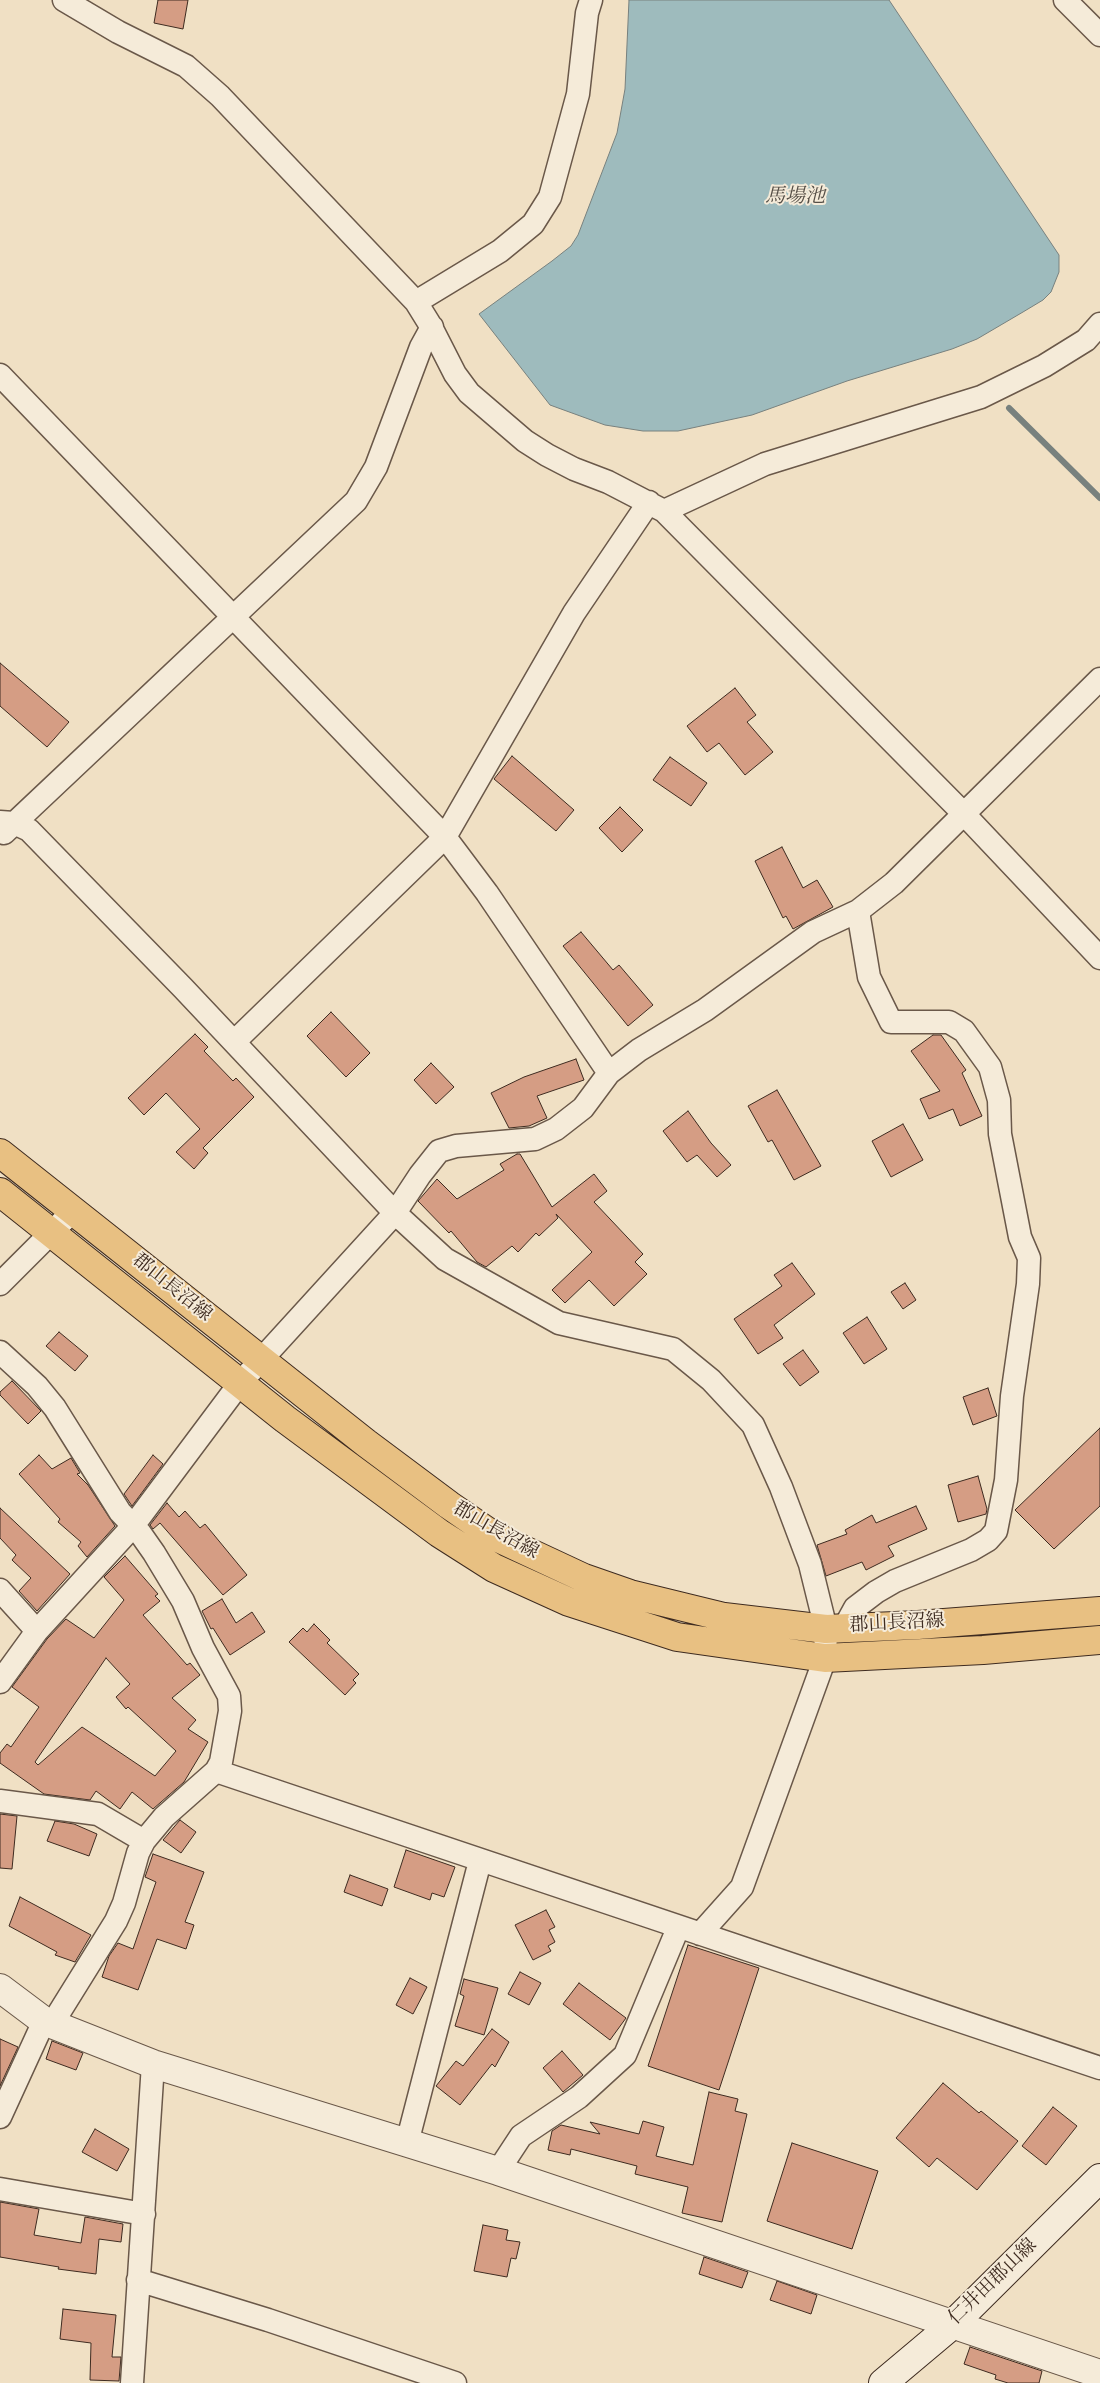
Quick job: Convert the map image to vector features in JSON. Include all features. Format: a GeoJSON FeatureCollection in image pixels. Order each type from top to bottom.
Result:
{"type":"FeatureCollection","features":[{"type":"Feature","properties":{"kind":"main road","name":"郡山長沼線"},"geometry":{"type":"LineString","coordinates":[[0,1153],[261,1360],[448,1505],[494,1536],[545,1561],[630,1594],[715,1615],[835,1628],[918,1625],[1100,1611]]}},
{"type":"Feature","properties":{"kind":"main road","name":"郡山長沼線"},"geometry":{"type":"LineString","coordinates":[[0,1192],[240,1383],[439,1533],[494,1568],[570,1602],[677,1637],[825,1658],[983,1650],[1100,1640]]}},
{"type":"Feature","properties":{"kind":"street"},"geometry":{"type":"LineString","coordinates":[[64,0],[118,32],[186,66],[220,96],[416,302],[432,328],[455,374],[469,393],[524,440],[574,469],[608,482],[657,507],[962,814],[1100,958]]}},
{"type":"Feature","properties":{"kind":"street"},"geometry":{"type":"LineString","coordinates":[[416,302],[500,251],[532,224],[550,197],[578,94],[587,13],[592,0]]}},
{"type":"Feature","properties":{"kind":"street"},"geometry":{"type":"LineString","coordinates":[[1066,0],[1100,35]]}},
{"type":"Feature","properties":{"kind":"street"},"geometry":{"type":"LineString","coordinates":[[234,1042],[445,837],[574,613],[657,507],[764,464],[981,397],[1044,366],[1086,340],[1100,324]]}},
{"type":"Feature","properties":{"kind":"street"},"geometry":{"type":"LineString","coordinates":[[5,827],[356,501],[376,467],[421,348],[432,328]]}},
{"type":"Feature","properties":{"kind":"street"},"geometry":{"type":"LineString","coordinates":[[0,375],[445,837],[488,893],[609,1073]]}},
{"type":"Feature","properties":{"kind":"street"},"geometry":{"type":"LineString","coordinates":[[0,1682],[37,1632],[133,1526],[240,1383],[395,1213],[439,1151],[456,1146],[535,1139],[556,1129],[583,1108],[609,1073],[639,1050],[705,1010],[813,932],[858,911],[894,883],[1100,679]]}},
{"type":"Feature","properties":{"kind":"street"},"geometry":{"type":"LineString","coordinates":[[5,827],[28,830],[234,1042],[395,1213],[445,1259],[559,1323],[673,1349],[711,1380],[753,1425],[781,1487],[835,1628]]}},
{"type":"Feature","properties":{"kind":"street"},"geometry":{"type":"LineString","coordinates":[[700,1934],[742,1887],[835,1628],[855,1608],[882,1588],[971,1550],[988,1540],[995,1533],[1001,1512],[1006,1480],[1012,1396],[1028,1284],[1029,1258],[1020,1237],[1000,1134],[999,1100],[990,1067],[964,1031],[949,1022],[891,1022],[870,977],[858,911]]}},
{"type":"Feature","properties":{"kind":"street"},"geometry":{"type":"LineString","coordinates":[[0,1284],[74,1210]]}},
{"type":"Feature","properties":{"kind":"street"},"geometry":{"type":"LineString","coordinates":[[0,1352],[37,1386],[55,1408],[120,1512],[154,1553],[183,1601],[204,1648],[229,1696],[230,1711],[221,1762],[216,1771],[164,1817],[144,1841],[138,1853],[124,1903],[116,1921],[48,2022],[0,2117]]}},
{"type":"Feature","properties":{"kind":"street"},"geometry":{"type":"LineString","coordinates":[[0,1590],[37,1632]]}},
{"type":"Feature","properties":{"kind":"street"},"geometry":{"type":"LineString","coordinates":[[216,1771],[678,1928],[1100,2068]]}},
{"type":"Feature","properties":{"kind":"street"},"geometry":{"type":"LineString","coordinates":[[0,1801],[98,1814],[144,1841]]}},
{"type":"Feature","properties":{"kind":"street"},"geometry":{"type":"LineString","coordinates":[[406,2143],[480,1861]]}},
{"type":"Feature","properties":{"kind":"street"},"geometry":{"type":"LineString","coordinates":[[498,2171],[521,2136],[579,2097],[617,2065],[625,2055],[678,1928]]}},
{"type":"Feature","properties":{"kind":"street"},"geometry":{"type":"LineString","coordinates":[[0,1988],[48,2022],[153,2064],[308,2110],[498,2171],[1100,2374]]}},
{"type":"Feature","properties":{"kind":"street"},"geometry":{"type":"LineString","coordinates":[[132,2383],[153,2064]]}},
{"type":"Feature","properties":{"kind":"street","name":"仁井田郡山線"},"geometry":{"type":"LineString","coordinates":[[883,2383],[952,2325],[1100,2178]]}},
{"type":"Feature","properties":{"kind":"street"},"geometry":{"type":"LineString","coordinates":[[0,2189],[144,2214]]}},
{"type":"Feature","properties":{"kind":"street"},"geometry":{"type":"LineString","coordinates":[[138,2280],[268,2320],[455,2383]]}},
{"type":"Feature","properties":{"kind":"water","name":"馬場池"},"geometry":{"type":"Polygon","coordinates":[[[629,0],[889,0],[1059,255],[1059,272],[1051,292],[1043,300],[977,339],[952,349],[847,381],[752,415],[678,431],[643,431],[605,425],[550,405],[479,314],[571,246],[578,235],[617,133],[625,89],[629,0]]]}},
{"type":"Feature","properties":{"kind":"building"},"geometry":{"type":"Polygon","coordinates":[[[158,0],[188,0],[183,29],[154,23],[158,0]]]}},
{"type":"Feature","properties":{"kind":"building"},"geometry":{"type":"Polygon","coordinates":[[[0,663],[69,722],[47,747],[0,706],[0,663]]]}},
{"type":"Feature","properties":{"kind":"building"},"geometry":{"type":"Polygon","coordinates":[[[735,688],[756,715],[747,722],[773,752],[745,775],[719,743],[707,752],[687,726],[735,688]]]}},
{"type":"Feature","properties":{"kind":"building"},"geometry":{"type":"Polygon","coordinates":[[[512,756],[574,810],[556,831],[494,779],[512,756]]]}},
{"type":"Feature","properties":{"kind":"building"},"geometry":{"type":"Polygon","coordinates":[[[670,757],[707,783],[691,806],[653,780],[670,757]]]}},
{"type":"Feature","properties":{"kind":"building"},"geometry":{"type":"Polygon","coordinates":[[[620,807],[643,830],[622,852],[599,828],[620,807]]]}},
{"type":"Feature","properties":{"kind":"building"},"geometry":{"type":"Polygon","coordinates":[[[782,847],[803,888],[817,880],[833,907],[793,929],[786,916],[783,918],[755,861],[782,847]]]}},
{"type":"Feature","properties":{"kind":"building"},"geometry":{"type":"Polygon","coordinates":[[[581,932],[613,970],[619,965],[653,1005],[628,1026],[563,946],[581,932]]]}},
{"type":"Feature","properties":{"kind":"building"},"geometry":{"type":"Polygon","coordinates":[[[331,1012],[370,1053],[346,1077],[307,1036],[331,1012]]]}},
{"type":"Feature","properties":{"kind":"building"},"geometry":{"type":"Polygon","coordinates":[[[195,1034],[208,1047],[204,1051],[233,1081],[236,1078],[254,1097],[203,1148],[208,1153],[194,1169],[176,1152],[200,1129],[166,1093],[144,1115],[128,1098],[195,1034]]]}},
{"type":"Feature","properties":{"kind":"building"},"geometry":{"type":"Polygon","coordinates":[[[933,1035],[941,1035],[966,1070],[962,1073],[982,1116],[960,1126],[953,1109],[929,1119],[920,1099],[940,1091],[911,1051],[933,1035]]]}},
{"type":"Feature","properties":{"kind":"building"},"geometry":{"type":"Polygon","coordinates":[[[576,1059],[584,1080],[537,1096],[547,1118],[529,1126],[509,1128],[491,1093],[524,1077],[576,1059]]]}},
{"type":"Feature","properties":{"kind":"building"},"geometry":{"type":"Polygon","coordinates":[[[431,1063],[454,1087],[436,1104],[414,1080],[431,1063]]]}},
{"type":"Feature","properties":{"kind":"building"},"geometry":{"type":"Polygon","coordinates":[[[777,1090],[821,1166],[794,1180],[772,1140],[768,1142],[748,1106],[777,1090]]]}},
{"type":"Feature","properties":{"kind":"building"},"geometry":{"type":"Polygon","coordinates":[[[688,1111],[711,1143],[731,1165],[717,1177],[697,1155],[687,1162],[663,1131],[688,1111]]]}},
{"type":"Feature","properties":{"kind":"building"},"geometry":{"type":"Polygon","coordinates":[[[903,1124],[923,1160],[891,1177],[872,1141],[903,1124]]]}},
{"type":"Feature","properties":{"kind":"building"},"geometry":{"type":"Polygon","coordinates":[[[520,1154],[552,1207],[594,1174],[607,1191],[594,1202],[643,1254],[635,1262],[647,1274],[614,1306],[589,1280],[565,1303],[552,1290],[592,1252],[556,1214],[558,1218],[539,1236],[536,1233],[518,1252],[512,1246],[486,1267],[477,1262],[451,1231],[449,1233],[418,1201],[437,1179],[457,1199],[504,1170],[500,1164],[520,1154]]]}},
{"type":"Feature","properties":{"kind":"building"},"geometry":{"type":"Polygon","coordinates":[[[792,1263],[815,1294],[774,1325],[783,1338],[758,1354],[734,1319],[782,1286],[774,1275],[792,1263]]]}},
{"type":"Feature","properties":{"kind":"building"},"geometry":{"type":"Polygon","coordinates":[[[905,1283],[916,1300],[903,1309],[891,1292],[905,1283]]]}},
{"type":"Feature","properties":{"kind":"building"},"geometry":{"type":"Polygon","coordinates":[[[867,1317],[887,1349],[864,1364],[843,1333],[867,1317]]]}},
{"type":"Feature","properties":{"kind":"building"},"geometry":{"type":"Polygon","coordinates":[[[59,1332],[88,1356],[75,1371],[46,1346],[59,1332]]]}},
{"type":"Feature","properties":{"kind":"building"},"geometry":{"type":"Polygon","coordinates":[[[803,1350],[819,1372],[800,1386],[783,1364],[803,1350]]]}},
{"type":"Feature","properties":{"kind":"building"},"geometry":{"type":"Polygon","coordinates":[[[12,1381],[41,1411],[28,1424],[0,1395],[0,1392],[12,1381]]]}},
{"type":"Feature","properties":{"kind":"building"},"geometry":{"type":"Polygon","coordinates":[[[988,1388],[997,1416],[973,1425],[963,1397],[988,1388]]]}},
{"type":"Feature","properties":{"kind":"building"},"geometry":{"type":"Polygon","coordinates":[[[1100,1428],[1100,1506],[1054,1549],[1015,1510],[1100,1428]]]}},
{"type":"Feature","properties":{"kind":"building"},"geometry":{"type":"Polygon","coordinates":[[[39,1455],[52,1469],[71,1458],[80,1473],[77,1474],[88,1485],[115,1526],[87,1557],[78,1546],[81,1542],[58,1522],[60,1519],[19,1474],[39,1455]]]}},
{"type":"Feature","properties":{"kind":"building"},"geometry":{"type":"Polygon","coordinates":[[[153,1455],[163,1464],[132,1506],[124,1494],[153,1455]]]}},
{"type":"Feature","properties":{"kind":"building"},"geometry":{"type":"Polygon","coordinates":[[[978,1476],[987,1509],[986,1514],[958,1522],[948,1485],[978,1476]]]}},
{"type":"Feature","properties":{"kind":"building"},"geometry":{"type":"Polygon","coordinates":[[[167,1503],[179,1517],[185,1511],[200,1528],[205,1524],[247,1575],[223,1595],[160,1523],[153,1529],[150,1525],[167,1503]]]}},
{"type":"Feature","properties":{"kind":"building"},"geometry":{"type":"Polygon","coordinates":[[[916,1506],[927,1529],[888,1546],[894,1556],[866,1570],[862,1562],[826,1576],[817,1545],[847,1534],[845,1530],[872,1515],[876,1523],[916,1506]]]}},
{"type":"Feature","properties":{"kind":"building"},"geometry":{"type":"Polygon","coordinates":[[[0,1508],[70,1574],[37,1611],[19,1591],[31,1578],[12,1560],[16,1555],[0,1538],[0,1508]]]}},
{"type":"Feature","properties":{"kind":"building"},"geometry":{"type":"Polygon","coordinates":[[[125,1556],[158,1594],[155,1596],[160,1601],[143,1615],[187,1665],[190,1663],[200,1675],[172,1698],[196,1720],[188,1729],[208,1742],[184,1782],[153,1809],[132,1792],[120,1809],[96,1791],[90,1800],[44,1794],[0,1763],[0,1753],[7,1744],[11,1747],[39,1707],[12,1687],[47,1639],[66,1619],[94,1638],[124,1600],[104,1577],[125,1556]],[[106,1658],[35,1762],[38,1765],[82,1727],[155,1776],[176,1751],[128,1707],[126,1709],[116,1697],[130,1684],[106,1658]]]}},
{"type":"Feature","properties":{"kind":"building"},"geometry":{"type":"Polygon","coordinates":[[[222,1599],[236,1623],[252,1612],[265,1632],[230,1655],[213,1628],[211,1629],[202,1611],[222,1599]]]}},
{"type":"Feature","properties":{"kind":"building"},"geometry":{"type":"Polygon","coordinates":[[[314,1624],[330,1640],[327,1643],[359,1674],[353,1680],[356,1683],[345,1695],[289,1642],[303,1628],[307,1632],[314,1624]]]}},
{"type":"Feature","properties":{"kind":"building"},"geometry":{"type":"Polygon","coordinates":[[[0,1814],[17,1816],[12,1869],[0,1868],[0,1814]]]}},
{"type":"Feature","properties":{"kind":"building"},"geometry":{"type":"Polygon","coordinates":[[[180,1820],[196,1832],[181,1853],[163,1840],[180,1820]]]}},
{"type":"Feature","properties":{"kind":"building"},"geometry":{"type":"Polygon","coordinates":[[[55,1821],[74,1824],[97,1834],[89,1856],[47,1841],[55,1821]]]}},
{"type":"Feature","properties":{"kind":"building"},"geometry":{"type":"Polygon","coordinates":[[[406,1850],[455,1867],[444,1897],[432,1893],[430,1900],[394,1887],[406,1850]]]}},
{"type":"Feature","properties":{"kind":"building"},"geometry":{"type":"Polygon","coordinates":[[[153,1854],[204,1872],[185,1922],[194,1925],[186,1949],[157,1939],[138,1990],[102,1977],[109,1956],[118,1943],[133,1949],[156,1882],[145,1877],[153,1854]]]}},
{"type":"Feature","properties":{"kind":"building"},"geometry":{"type":"Polygon","coordinates":[[[350,1875],[388,1889],[382,1906],[344,1892],[350,1875]]]}},
{"type":"Feature","properties":{"kind":"building"},"geometry":{"type":"Polygon","coordinates":[[[20,1897],[91,1935],[75,1962],[55,1955],[57,1952],[9,1926],[20,1897]]]}},
{"type":"Feature","properties":{"kind":"building"},"geometry":{"type":"Polygon","coordinates":[[[546,1910],[555,1927],[549,1930],[555,1942],[548,1946],[551,1951],[533,1960],[515,1925],[546,1910]]]}},
{"type":"Feature","properties":{"kind":"building"},"geometry":{"type":"Polygon","coordinates":[[[688,1945],[759,1968],[719,2090],[648,2066],[688,1945]]]}},
{"type":"Feature","properties":{"kind":"building"},"geometry":{"type":"Polygon","coordinates":[[[520,1972],[541,1983],[529,2005],[508,1994],[520,1972]]]}},
{"type":"Feature","properties":{"kind":"building"},"geometry":{"type":"Polygon","coordinates":[[[410,1978],[427,1987],[413,2014],[396,2005],[410,1978]]]}},
{"type":"Feature","properties":{"kind":"building"},"geometry":{"type":"Polygon","coordinates":[[[464,1979],[498,1988],[484,2035],[455,2026],[464,1996],[460,1994],[464,1979]]]}},
{"type":"Feature","properties":{"kind":"building"},"geometry":{"type":"Polygon","coordinates":[[[579,1983],[626,2018],[610,2040],[563,2004],[579,1983]]]}},
{"type":"Feature","properties":{"kind":"building"},"geometry":{"type":"Polygon","coordinates":[[[492,2029],[509,2042],[495,2067],[492,2064],[460,2105],[436,2086],[456,2061],[463,2066],[492,2029]]]}},
{"type":"Feature","properties":{"kind":"building"},"geometry":{"type":"Polygon","coordinates":[[[0,2039],[18,2047],[0,2086],[0,2039]]]}},
{"type":"Feature","properties":{"kind":"building"},"geometry":{"type":"Polygon","coordinates":[[[52,2041],[83,2053],[76,2070],[46,2059],[52,2041]]]}},
{"type":"Feature","properties":{"kind":"building"},"geometry":{"type":"Polygon","coordinates":[[[562,2051],[583,2075],[563,2092],[543,2068],[562,2051]]]}},
{"type":"Feature","properties":{"kind":"building"},"geometry":{"type":"Polygon","coordinates":[[[943,2083],[979,2113],[981,2111],[1018,2141],[977,2190],[937,2158],[929,2167],[896,2138],[943,2083]]]}},
{"type":"Feature","properties":{"kind":"building"},"geometry":{"type":"Polygon","coordinates":[[[709,2092],[738,2099],[735,2111],[747,2114],[722,2222],[682,2213],[688,2187],[635,2174],[637,2166],[571,2149],[570,2155],[548,2150],[552,2131],[561,2125],[600,2134],[590,2122],[639,2134],[643,2121],[664,2127],[656,2156],[693,2165],[709,2092]]]}},
{"type":"Feature","properties":{"kind":"building"},"geometry":{"type":"Polygon","coordinates":[[[1053,2107],[1077,2126],[1046,2165],[1022,2146],[1053,2107]]]}},
{"type":"Feature","properties":{"kind":"building"},"geometry":{"type":"Polygon","coordinates":[[[95,2129],[129,2149],[117,2171],[82,2152],[95,2129]]]}},
{"type":"Feature","properties":{"kind":"building"},"geometry":{"type":"Polygon","coordinates":[[[792,2143],[878,2171],[852,2249],[767,2221],[792,2143]]]}},
{"type":"Feature","properties":{"kind":"building"},"geometry":{"type":"Polygon","coordinates":[[[0,2202],[39,2209],[34,2235],[81,2243],[85,2217],[123,2224],[121,2242],[99,2239],[96,2274],[58,2269],[59,2267],[0,2257],[0,2202]]]}},
{"type":"Feature","properties":{"kind":"building"},"geometry":{"type":"Polygon","coordinates":[[[483,2225],[508,2230],[506,2240],[520,2242],[516,2259],[511,2258],[507,2277],[474,2271],[483,2225]]]}},
{"type":"Feature","properties":{"kind":"building"},"geometry":{"type":"Polygon","coordinates":[[[704,2257],[748,2272],[742,2288],[699,2274],[704,2257]]]}},
{"type":"Feature","properties":{"kind":"building"},"geometry":{"type":"Polygon","coordinates":[[[777,2281],[817,2295],[811,2314],[770,2300],[777,2281]]]}},
{"type":"Feature","properties":{"kind":"building"},"geometry":{"type":"Polygon","coordinates":[[[63,2309],[116,2315],[112,2357],[121,2357],[119,2381],[90,2380],[91,2343],[60,2339],[63,2309]]]}},
{"type":"Feature","properties":{"kind":"building"},"geometry":{"type":"Polygon","coordinates":[[[970,2347],[1042,2371],[1039,2383],[1008,2383],[995,2379],[996,2375],[964,2364],[970,2347]]]}},
{"type":"Feature","properties":{"kind":"waterway"},"geometry":{"type":"LineString","coordinates":[[1009,408],[1100,498]]}}]}
